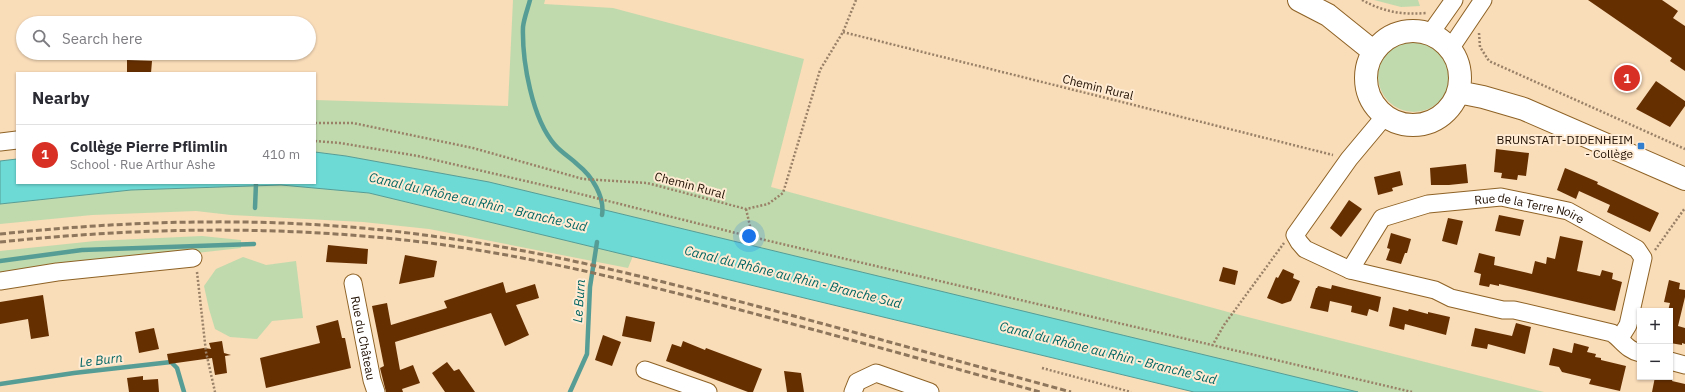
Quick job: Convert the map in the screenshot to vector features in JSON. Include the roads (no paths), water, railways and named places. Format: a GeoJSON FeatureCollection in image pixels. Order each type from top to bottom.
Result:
{"type":"FeatureCollection","features":[{"type":"Feature","properties":{"kind":"main road"},"geometry":{"type":"LineString","coordinates":[[1300,0],[1328,15],[1374,52]]}},
{"type":"Feature","properties":{"kind":"main road"},"geometry":{"type":"LineString","coordinates":[[1415,31],[1430,34],[1443,42],[1455,57],[1460,78],[1458,92],[1450,107],[1442,115],[1432,121],[1413,125],[1398,122],[1385,116],[1375,106],[1371,99],[1366,84],[1366,73],[1370,60],[1380,45],[1391,36],[1402,32],[1415,31]]}},
{"type":"Feature","properties":{"kind":"main road"},"geometry":{"type":"LineString","coordinates":[[1458,92],[1484,97],[1524,109],[1685,179]]}},
{"type":"Feature","properties":{"kind":"street"},"geometry":{"type":"LineString","coordinates":[[1430,34],[1454,0]]}},
{"type":"Feature","properties":{"kind":"street"},"geometry":{"type":"LineString","coordinates":[[1450,49],[1483,0]]}},
{"type":"Feature","properties":{"kind":"street"},"geometry":{"type":"LineString","coordinates":[[1385,116],[1349,159],[1295,235],[1298,242],[1305,249],[1350,270],[1435,290],[1451,298],[1503,310],[1514,310],[1612,333],[1620,338],[1631,351],[1637,352]]}},
{"type":"Feature","properties":{"kind":"street"},"geometry":{"type":"LineString","coordinates":[[0,142],[16,140]]}},
{"type":"Feature","properties":{"kind":"street","name":"Rue de la Terre Noire"},"geometry":{"type":"LineString","coordinates":[[1350,270],[1382,218],[1428,204],[1501,197],[1568,211],[1637,249],[1643,258],[1628,325],[1620,338]]}},
{"type":"Feature","properties":{"kind":"street"},"geometry":{"type":"LineString","coordinates":[[0,280],[57,272],[193,258]]}},
{"type":"Feature","properties":{"kind":"street","name":"Rue du Château"},"geometry":{"type":"LineString","coordinates":[[353,283],[372,380],[376,392]]}},
{"type":"Feature","properties":{"kind":"street"},"geometry":{"type":"LineString","coordinates":[[1673,362],[1685,364]]}},
{"type":"Feature","properties":{"kind":"street"},"geometry":{"type":"LineString","coordinates":[[645,370],[708,392]]}},
{"type":"Feature","properties":{"kind":"street"},"geometry":{"type":"LineString","coordinates":[[853,392],[857,382],[876,373],[930,392]]}},
{"type":"Feature","properties":{"kind":"water","name":"Canal du Rhône au Rhin - Branche Sud"},"geometry":{"type":"Polygon","coordinates":[[[316,152],[346,156],[489,182],[1358,392],[1194,392],[369,193],[281,185],[131,190],[0,204],[0,161],[16,159],[16,184],[316,184],[316,152]]]}},
{"type":"Feature","properties":{"kind":"waterway"},"geometry":{"type":"LineString","coordinates":[[530,0],[523,27],[524,56],[530,89],[540,120],[547,134],[555,145],[593,181],[601,201],[602,215]]}},
{"type":"Feature","properties":{"kind":"waterway"},"geometry":{"type":"LineString","coordinates":[[255,208],[256,184]]}},
{"type":"Feature","properties":{"kind":"waterway","name":"Le Burn"},"geometry":{"type":"LineString","coordinates":[[570,392],[587,354],[590,287],[597,242]]}},
{"type":"Feature","properties":{"kind":"waterway"},"geometry":{"type":"LineString","coordinates":[[0,261],[82,250],[254,244]]}},
{"type":"Feature","properties":{"kind":"waterway","name":"Le Burn"},"geometry":{"type":"LineString","coordinates":[[0,384],[74,373],[171,362],[177,368],[184,392]]}},
{"type":"Feature","properties":{"kind":"railway"},"geometry":{"type":"LineString","coordinates":[[0,234],[108,225],[216,222],[324,225],[432,236],[474,242],[558,258],[682,287],[802,318],[1071,392]]}},
{"type":"Feature","properties":{"kind":"railway"},"geometry":{"type":"LineString","coordinates":[[0,242],[108,233],[215,230],[323,233],[430,243],[510,256],[590,272],[709,302],[1040,392]]}},
{"type":"Feature","properties":{"kind":"place","name":"Collège Pierre Pflimlin"},"geometry":{"type":"Point","coordinates":[1627,78]}},
{"type":"Feature","properties":{"kind":"place","name":"BRUNSTATT-DIDENHEIM - Collège"},"geometry":{"type":"Point","coordinates":[1641,146]}}]}
